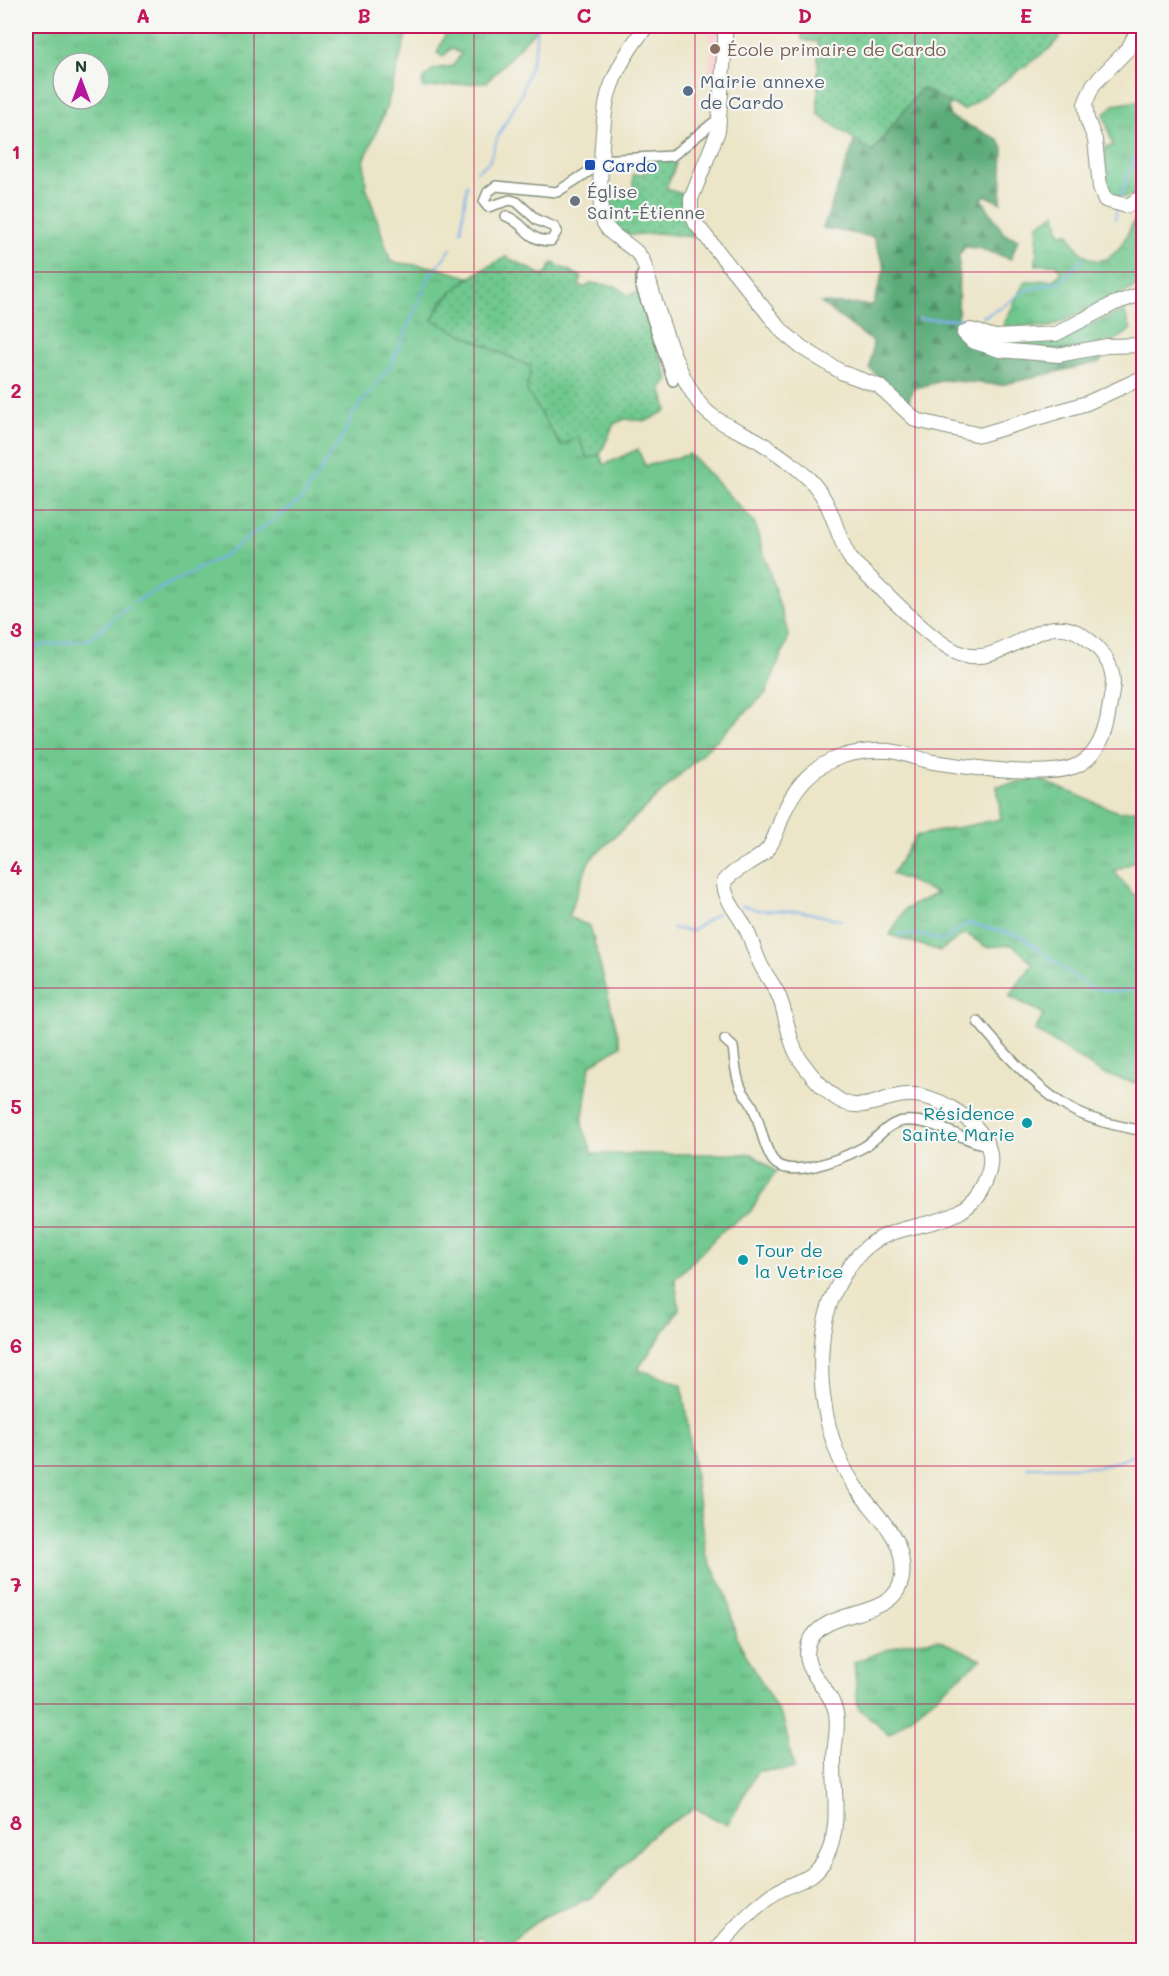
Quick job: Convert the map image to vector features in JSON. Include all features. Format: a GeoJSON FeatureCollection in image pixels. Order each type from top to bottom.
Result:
{"type":"FeatureCollection","features":[{"type":"Feature","properties":{"kind":"street"},"geometry":{"type":"LineString","coordinates":[[647,26],[633,43],[608,94],[600,163],[602,217],[604,224],[642,257],[652,297],[675,355],[700,404],[718,420],[760,442],[806,477],[820,492],[844,550],[852,561],[940,644],[962,654],[982,657],[1041,631],[1066,628],[1081,633],[1103,653],[1111,667],[1114,683],[1103,736],[1091,754],[1075,767],[1031,771],[1008,770],[933,762],[890,751],[867,751],[840,757],[814,769],[798,785],[766,852],[730,874],[724,882],[728,901],[747,930],[759,963],[780,997],[792,1044],[801,1061],[834,1097],[848,1104],[865,1107],[903,1095],[921,1095],[940,1102],[957,1113],[984,1138],[991,1160],[981,1193],[969,1206],[951,1218],[887,1235],[868,1246],[850,1266],[828,1308],[821,1345],[831,1434],[843,1467],[897,1542],[902,1559],[902,1577],[898,1588],[886,1602],[825,1624],[812,1636],[807,1650],[808,1665],[835,1708],[837,1723],[834,1765],[836,1814],[828,1852],[813,1876],[769,1897],[717,1950]]}},
{"type":"Feature","properties":{"kind":"street"},"geometry":{"type":"LineString","coordinates":[[720,26],[725,31],[725,42],[719,122],[716,139],[691,199],[691,212],[696,224],[783,332],[801,347],[843,373],[879,386],[912,418],[925,424],[980,435],[1087,403],[1143,377]]}},
{"type":"Feature","properties":{"kind":"street"},"geometry":{"type":"LineString","coordinates":[[1140,26],[1128,49],[1093,85],[1085,104],[1087,119],[1095,140],[1102,195],[1111,204],[1127,206],[1143,196]]}},
{"type":"Feature","properties":{"kind":"street"},"geometry":{"type":"LineString","coordinates":[[506,216],[540,241],[551,241],[557,231],[554,227],[537,220],[517,202],[510,200],[488,207],[484,198],[488,192],[496,186],[553,192],[574,183],[600,163],[672,156],[713,123],[719,122]]}},
{"type":"Feature","properties":{"kind":"street"},"geometry":{"type":"LineString","coordinates":[[646,269],[641,276],[641,287],[673,381]]}},
{"type":"Feature","properties":{"kind":"street"},"geometry":{"type":"LineString","coordinates":[[1143,293],[1113,304],[1056,334],[995,338],[971,330],[964,333],[972,341],[1000,350],[1058,355],[1107,346],[1143,345]]}},
{"type":"Feature","properties":{"kind":"street"},"geometry":{"type":"LineString","coordinates":[[978,1022],[1030,1077],[1062,1104],[1089,1116],[1143,1131]]}},
{"type":"Feature","properties":{"kind":"street"},"geometry":{"type":"LineString","coordinates":[[725,1040],[733,1047],[736,1076],[741,1090],[753,1106],[765,1144],[773,1161],[782,1167],[793,1170],[831,1161],[867,1145],[893,1124],[904,1121],[928,1124],[987,1145]]}},
{"type":"Feature","properties":{"kind":"shaded area","name":"École primaire de Cardo"},"geometry":{"type":"Polygon","coordinates":[[[718,27],[721,42],[719,74],[709,73],[711,44],[708,29],[718,27]]]}},
{"type":"Feature","properties":{"kind":"green space"},"geometry":{"type":"Polygon","coordinates":[[[26,26],[409,26],[386,109],[364,161],[366,186],[391,262],[433,267],[469,277],[442,301],[433,320],[531,367],[578,437],[588,458],[600,455],[604,465],[638,449],[645,466],[690,454],[754,522],[789,636],[766,693],[589,861],[568,917],[590,926],[621,1046],[590,1065],[582,1125],[593,1154],[752,1154],[776,1172],[750,1212],[722,1231],[675,1279],[679,1309],[638,1369],[682,1385],[706,1555],[727,1596],[736,1637],[784,1722],[794,1769],[758,1771],[727,1825],[695,1808],[655,1832],[593,1897],[543,1917],[499,1950],[493,1950],[481,1937],[465,1950],[26,1950],[26,26]]]}},
{"type":"Feature","properties":{"kind":"green space"},"geometry":{"type":"Polygon","coordinates":[[[449,26],[539,26],[487,82],[423,88],[422,81],[434,69],[453,66],[461,54],[451,48],[443,57],[437,53],[449,26]]]}},
{"type":"Feature","properties":{"kind":"green space"},"geometry":{"type":"Polygon","coordinates":[[[801,26],[1068,26],[1052,47],[964,110],[921,88],[872,152],[818,114],[818,42],[802,40],[801,26]]]}},
{"type":"Feature","properties":{"kind":"green space"},"geometry":{"type":"Polygon","coordinates":[[[921,88],[951,103],[948,109],[950,117],[998,139],[1003,148],[1001,203],[985,195],[982,199],[1004,234],[1018,239],[1011,259],[978,248],[965,247],[959,255],[958,330],[963,337],[980,348],[1110,351],[1099,362],[1001,385],[944,380],[913,389],[908,403],[870,369],[873,342],[821,303],[873,305],[885,267],[873,237],[823,228],[855,140],[873,152],[921,88]]]}},
{"type":"Feature","properties":{"kind":"green space"},"geometry":{"type":"Polygon","coordinates":[[[1143,100],[1143,184],[1133,195],[1118,197],[1108,194],[1105,147],[1113,146],[1104,114],[1114,105],[1143,100]]]}},
{"type":"Feature","properties":{"kind":"green space"},"geometry":{"type":"Polygon","coordinates":[[[670,158],[676,164],[666,189],[686,195],[694,228],[692,237],[659,233],[630,235],[616,230],[611,219],[610,194],[633,191],[633,174],[644,174],[642,161],[670,158]]]}},
{"type":"Feature","properties":{"kind":"green space"},"geometry":{"type":"Polygon","coordinates":[[[1143,201],[1143,284],[1050,327],[1003,326],[1025,281],[1054,280],[1061,273],[1056,264],[1036,265],[1038,225],[1056,213],[1060,234],[1069,233],[1076,246],[1086,256],[1097,260],[1107,259],[1115,253],[1129,232],[1143,201]]]}},
{"type":"Feature","properties":{"kind":"green space"},"geometry":{"type":"Polygon","coordinates":[[[506,257],[544,276],[553,263],[582,277],[579,285],[585,288],[590,283],[616,286],[628,295],[638,292],[669,381],[661,387],[667,410],[647,421],[625,419],[614,424],[600,455],[588,458],[578,437],[561,446],[527,391],[531,367],[432,320],[446,299],[463,282],[506,257]]]}},
{"type":"Feature","properties":{"kind":"green space"},"geometry":{"type":"Polygon","coordinates":[[[1124,311],[1131,329],[1119,338],[1103,344],[1066,349],[995,345],[995,342],[1076,330],[1124,311]]]}},
{"type":"Feature","properties":{"kind":"green space"},"geometry":{"type":"Polygon","coordinates":[[[1038,779],[1118,812],[1143,809],[1143,858],[1114,871],[1132,893],[1143,899],[1143,1085],[1103,1074],[1035,1030],[1044,1014],[1009,996],[1033,964],[1013,945],[986,947],[965,933],[940,951],[890,935],[905,909],[937,893],[892,874],[916,836],[1001,819],[997,786],[1038,779]]]}},
{"type":"Feature","properties":{"kind":"green space"},"geometry":{"type":"Polygon","coordinates":[[[938,1640],[982,1659],[889,1734],[858,1708],[854,1662],[905,1643],[938,1640]]]}},
{"type":"Feature","properties":{"kind":"waterway"},"geometry":{"type":"LineString","coordinates":[[477,171],[489,162],[499,134],[521,95],[535,50],[537,26]]}},
{"type":"Feature","properties":{"kind":"waterway"},"geometry":{"type":"LineString","coordinates":[[1119,199],[1144,134]]}},
{"type":"Feature","properties":{"kind":"waterway"},"geometry":{"type":"LineString","coordinates":[[461,232],[467,184]]}},
{"type":"Feature","properties":{"kind":"waterway"},"geometry":{"type":"LineString","coordinates":[[1115,219],[1117,207]]}},
{"type":"Feature","properties":{"kind":"waterway"},"geometry":{"type":"LineString","coordinates":[[134,602],[223,556],[301,500],[343,436],[352,415],[390,367],[431,274],[451,249]]}},
{"type":"Feature","properties":{"kind":"waterway"},"geometry":{"type":"LineString","coordinates":[[983,317],[1024,291],[1061,281],[1083,258]]}},
{"type":"Feature","properties":{"kind":"waterway"},"geometry":{"type":"LineString","coordinates":[[917,319],[969,319]]}},
{"type":"Feature","properties":{"kind":"waterway"},"geometry":{"type":"LineString","coordinates":[[26,648],[90,639],[128,606]]}},
{"type":"Feature","properties":{"kind":"waterway"},"geometry":{"type":"LineString","coordinates":[[741,905],[759,910],[800,911],[841,920]]}},
{"type":"Feature","properties":{"kind":"waterway"},"geometry":{"type":"LineString","coordinates":[[672,928],[691,931],[718,913]]}},
{"type":"Feature","properties":{"kind":"waterway"},"geometry":{"type":"LineString","coordinates":[[899,934],[923,935],[943,941],[968,923],[1021,936],[1089,988],[1119,992],[1144,987]]}},
{"type":"Feature","properties":{"kind":"waterway"},"geometry":{"type":"LineString","coordinates":[[1027,1467],[1099,1467],[1144,1452]]}},
{"type":"Feature","properties":{"kind":"place","name":"École primaire de Cardo"},"geometry":{"type":"Point","coordinates":[715,49]}},
{"type":"Feature","properties":{"kind":"place","name":"Mairie annexe de Cardo"},"geometry":{"type":"Point","coordinates":[688,91]}},
{"type":"Feature","properties":{"kind":"place","name":"Cardo"},"geometry":{"type":"Point","coordinates":[590,165]}},
{"type":"Feature","properties":{"kind":"place","name":"Église Saint-Étienne"},"geometry":{"type":"Point","coordinates":[575,201]}},
{"type":"Feature","properties":{"kind":"place","name":"Résidence Sainte Marie"},"geometry":{"type":"Point","coordinates":[1027,1123]}},
{"type":"Feature","properties":{"kind":"place","name":"Tour de la Vetrice"},"geometry":{"type":"Point","coordinates":[743,1260]}}]}
